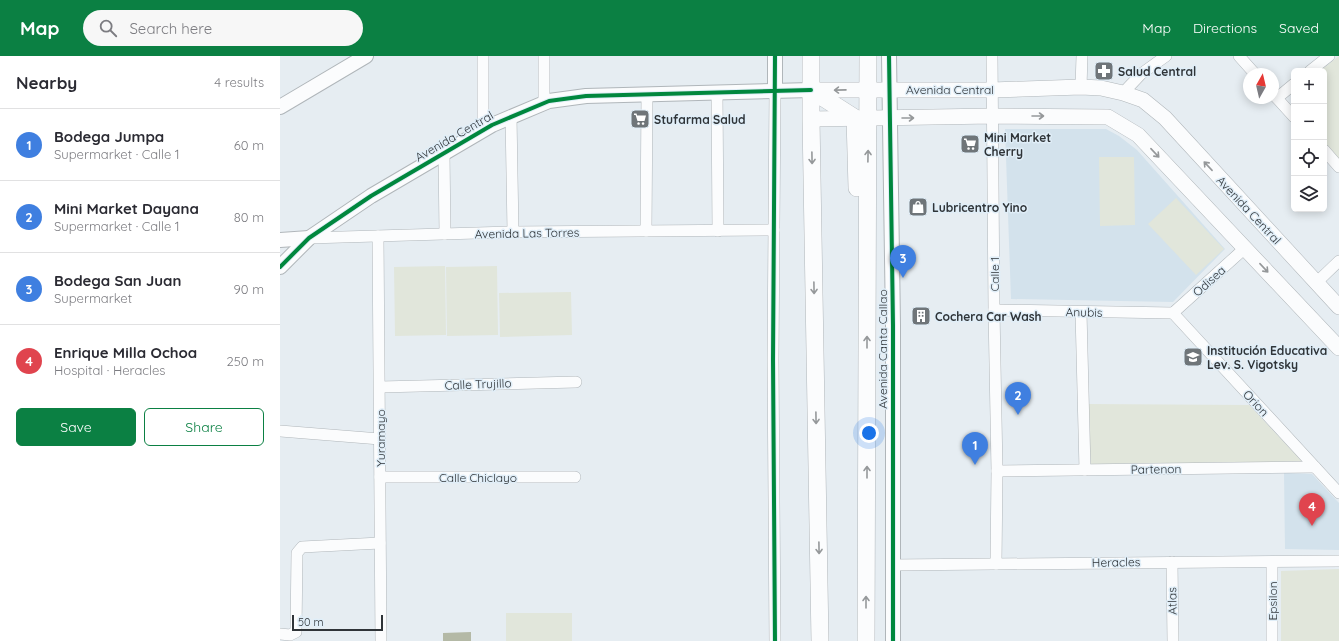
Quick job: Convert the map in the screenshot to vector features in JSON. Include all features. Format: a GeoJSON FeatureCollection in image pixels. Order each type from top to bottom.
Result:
{"type":"FeatureCollection","features":[{"type":"Feature","properties":{"kind":"main road"},"geometry":{"type":"LineString","coordinates":[[811,56],[820,641]]}},
{"type":"Feature","properties":{"kind":"main road","name":"Avenida Canta Callao"},"geometry":{"type":"LineString","coordinates":[[866,641],[867,222],[862,118],[869,90],[868,56]]}},
{"type":"Feature","properties":{"kind":"main road","name":"Avenida Central"},"geometry":{"type":"LineString","coordinates":[[811,90],[992,90],[1081,87],[1101,88],[1123,92],[1143,100],[1164,118],[1339,307]]}},
{"type":"Feature","properties":{"kind":"main road"},"geometry":{"type":"LineString","coordinates":[[811,90],[862,118]]}},
{"type":"Feature","properties":{"kind":"main road"},"geometry":{"type":"LineString","coordinates":[[811,119],[993,116],[1108,117],[1138,135],[1339,348]]}},
{"type":"Feature","properties":{"kind":"street"},"geometry":{"type":"LineString","coordinates":[[280,107],[366,56]]}},
{"type":"Feature","properties":{"kind":"street"},"geometry":{"type":"LineString","coordinates":[[483,56],[483,130]]}},
{"type":"Feature","properties":{"kind":"street"},"geometry":{"type":"LineString","coordinates":[[544,56],[544,103]]}},
{"type":"Feature","properties":{"kind":"street"},"geometry":{"type":"LineString","coordinates":[[775,56],[773,360],[775,641]]}},
{"type":"Feature","properties":{"kind":"street","name":"Avenida Canta Callao"},"geometry":{"type":"LineString","coordinates":[[889,56],[893,325],[893,641]]}},
{"type":"Feature","properties":{"kind":"street","name":"Calle 1"},"geometry":{"type":"LineString","coordinates":[[992,56],[997,471],[996,564]]}},
{"type":"Feature","properties":{"kind":"street"},"geometry":{"type":"LineString","coordinates":[[1081,87],[1082,56]]}},
{"type":"Feature","properties":{"kind":"street"},"geometry":{"type":"LineString","coordinates":[[1123,92],[1141,74],[1166,56]]}},
{"type":"Feature","properties":{"kind":"street"},"geometry":{"type":"LineString","coordinates":[[1239,56],[1250,68]]}},
{"type":"Feature","properties":{"kind":"street"},"geometry":{"type":"LineString","coordinates":[[1314,68],[1329,56]]}},
{"type":"Feature","properties":{"kind":"street"},"geometry":{"type":"LineString","coordinates":[[1279,93],[1291,86]]}},
{"type":"Feature","properties":{"kind":"street","name":"Avenida Central"},"geometry":{"type":"LineString","coordinates":[[280,267],[309,238],[371,196],[483,130],[511,116],[549,101],[586,96],[811,90]]}},
{"type":"Feature","properties":{"kind":"street"},"geometry":{"type":"LineString","coordinates":[[717,92],[718,231]]}},
{"type":"Feature","properties":{"kind":"street"},"geometry":{"type":"LineString","coordinates":[[646,232],[647,94]]}},
{"type":"Feature","properties":{"kind":"street"},"geometry":{"type":"LineString","coordinates":[[1279,100],[1291,114]]}},
{"type":"Feature","properties":{"kind":"street"},"geometry":{"type":"LineString","coordinates":[[511,116],[512,232]]}},
{"type":"Feature","properties":{"kind":"street"},"geometry":{"type":"LineString","coordinates":[[444,153],[445,234]]}},
{"type":"Feature","properties":{"kind":"street"},"geometry":{"type":"LineString","coordinates":[[1327,153],[1339,167]]}},
{"type":"Feature","properties":{"kind":"street","name":"Avenida Las Torres"},"geometry":{"type":"LineString","coordinates":[[280,240],[512,232],[774,230]]}},
{"type":"Feature","properties":{"kind":"street","name":"Yuramayo"},"geometry":{"type":"LineString","coordinates":[[378,236],[381,641]]}},
{"type":"Feature","properties":{"kind":"street","name":"Odisea"},"geometry":{"type":"LineString","coordinates":[[1173,313],[1245,248]]}},
{"type":"Feature","properties":{"kind":"street"},"geometry":{"type":"LineString","coordinates":[[1316,283],[1339,261]]}},
{"type":"Feature","properties":{"kind":"street","name":"Anubis"},"geometry":{"type":"LineString","coordinates":[[994,310],[1173,313]]}},
{"type":"Feature","properties":{"kind":"street"},"geometry":{"type":"LineString","coordinates":[[1081,312],[1085,470]]}},
{"type":"Feature","properties":{"kind":"street","name":"Orion"},"geometry":{"type":"LineString","coordinates":[[1173,313],[1339,493]]}},
{"type":"Feature","properties":{"kind":"street","name":"Calle Trujillo"},"geometry":{"type":"LineString","coordinates":[[380,387],[576,382]]}},
{"type":"Feature","properties":{"kind":"street"},"geometry":{"type":"LineString","coordinates":[[280,430],[380,439]]}},
{"type":"Feature","properties":{"kind":"street","name":"Partenon"},"geometry":{"type":"LineString","coordinates":[[997,471],[1315,467]]}},
{"type":"Feature","properties":{"kind":"street","name":"Calle Chiclayo"},"geometry":{"type":"LineString","coordinates":[[380,478],[575,477]]}},
{"type":"Feature","properties":{"kind":"street"},"geometry":{"type":"LineString","coordinates":[[280,634],[290,634],[296,632],[297,553],[302,547],[380,543]]}},
{"type":"Feature","properties":{"kind":"street","name":"Heracles"},"geometry":{"type":"LineString","coordinates":[[892,565],[1339,561]]}},
{"type":"Feature","properties":{"kind":"street","name":"Atlas"},"geometry":{"type":"LineString","coordinates":[[1172,562],[1173,641]]}},
{"type":"Feature","properties":{"kind":"street","name":"Epsilon"},"geometry":{"type":"LineString","coordinates":[[1272,562],[1272,641]]}},
{"type":"Feature","properties":{"kind":"shaded area"},"geometry":{"type":"Polygon","coordinates":[[[1339,56],[1339,160],[1327,146],[1327,68],[1324,68],[1339,56]]]}},
{"type":"Feature","properties":{"kind":"shaded area"},"geometry":{"type":"Polygon","coordinates":[[[1005,129],[1106,129],[1119,136],[1137,150],[1225,249],[1173,302],[1011,299],[1005,129]]]}},
{"type":"Feature","properties":{"kind":"shaded area"},"geometry":{"type":"Polygon","coordinates":[[[1099,157],[1134,157],[1135,225],[1100,226],[1099,157]]]}},
{"type":"Feature","properties":{"kind":"shaded area"},"geometry":{"type":"Polygon","coordinates":[[[1176,198],[1224,249],[1196,275],[1148,224],[1176,198]]]}},
{"type":"Feature","properties":{"kind":"shaded area"},"geometry":{"type":"Polygon","coordinates":[[[445,266],[446,335],[395,336],[394,267],[445,266]]]}},
{"type":"Feature","properties":{"kind":"shaded area"},"geometry":{"type":"Polygon","coordinates":[[[497,266],[498,335],[447,336],[446,267],[497,266]]]}},
{"type":"Feature","properties":{"kind":"shaded area"},"geometry":{"type":"Polygon","coordinates":[[[571,292],[572,335],[500,337],[499,293],[571,292]]]}},
{"type":"Feature","properties":{"kind":"shaded area"},"geometry":{"type":"Polygon","coordinates":[[[1088,404],[1249,405],[1303,462],[1088,464],[1088,404]]]}},
{"type":"Feature","properties":{"kind":"shaded area"},"geometry":{"type":"Polygon","coordinates":[[[1284,473],[1312,474],[1339,503],[1339,550],[1285,549],[1284,473]]]}},
{"type":"Feature","properties":{"kind":"shaded area"},"geometry":{"type":"Polygon","coordinates":[[[1339,569],[1339,641],[1281,641],[1281,571],[1339,569]]]}},
{"type":"Feature","properties":{"kind":"shaded area"},"geometry":{"type":"Polygon","coordinates":[[[506,613],[572,613],[572,641],[506,641],[506,613]]]}},
{"type":"Feature","properties":{"kind":"shaded area"},"geometry":{"type":"Polygon","coordinates":[[[471,632],[471,641],[443,641],[443,633],[471,632]]]}},
{"type":"Feature","properties":{"kind":"cycle path"},"geometry":{"type":"LineString","coordinates":[[775,56],[773,360],[775,641]]}},
{"type":"Feature","properties":{"kind":"cycle path"},"geometry":{"type":"LineString","coordinates":[[889,56],[893,325],[893,641]]}},
{"type":"Feature","properties":{"kind":"cycle path"},"geometry":{"type":"LineString","coordinates":[[280,267],[309,238],[371,196],[492,125],[549,101],[586,96],[811,90]]}},
{"type":"Feature","properties":{"kind":"place","name":"Salud Central"},"geometry":{"type":"Point","coordinates":[1104,71]}},
{"type":"Feature","properties":{"kind":"place","name":"Stufarma Salud"},"geometry":{"type":"Point","coordinates":[640,119]}},
{"type":"Feature","properties":{"kind":"place","name":"Mini Market Cherry"},"geometry":{"type":"Point","coordinates":[970,144]}},
{"type":"Feature","properties":{"kind":"place","name":"Lubricentro Yino"},"geometry":{"type":"Point","coordinates":[918,207]}},
{"type":"Feature","properties":{"kind":"place","name":"Bodega San Juan"},"geometry":{"type":"Point","coordinates":[903,278]}},
{"type":"Feature","properties":{"kind":"place","name":"Cochera Car Wash"},"geometry":{"type":"Point","coordinates":[921,316]}},
{"type":"Feature","properties":{"kind":"place","name":"Institución Educativa Lev. S. Vigotsky"},"geometry":{"type":"Point","coordinates":[1193,357]}},
{"type":"Feature","properties":{"kind":"place","name":"Mini Market Dayana"},"geometry":{"type":"Point","coordinates":[1018,415]}},
{"type":"Feature","properties":{"kind":"place","name":"Bodega Jumpa"},"geometry":{"type":"Point","coordinates":[975,465]}},
{"type":"Feature","properties":{"kind":"place","name":"Enrique Milla Ochoa"},"geometry":{"type":"Point","coordinates":[1312,526]}}]}
